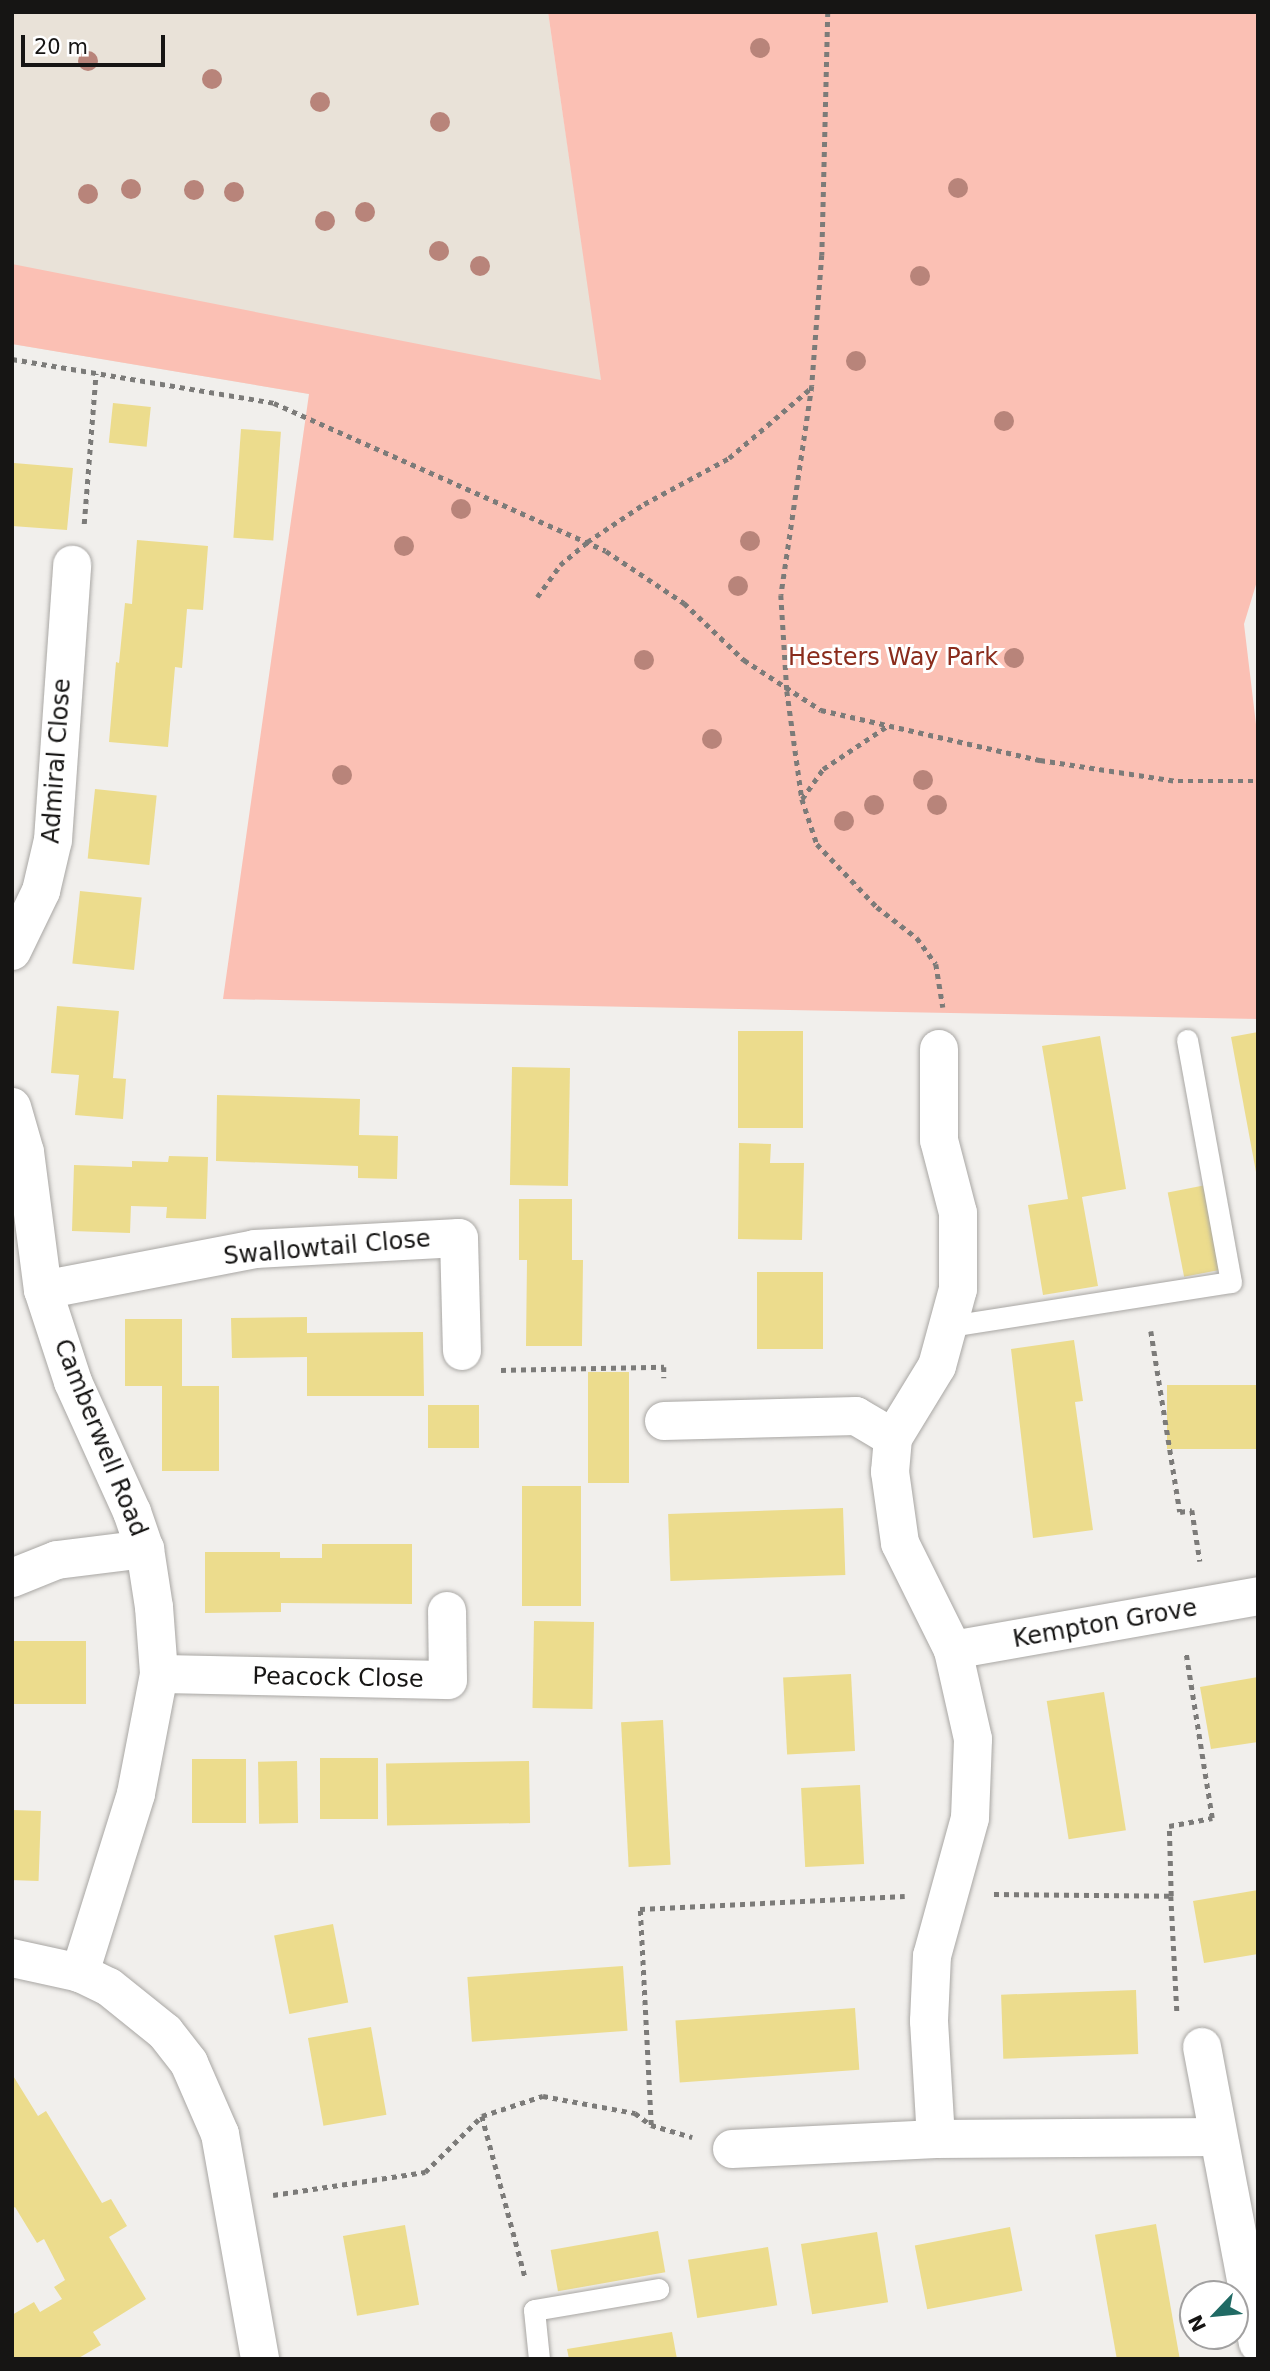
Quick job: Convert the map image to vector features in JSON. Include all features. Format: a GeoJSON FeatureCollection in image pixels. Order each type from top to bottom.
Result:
{"type":"FeatureCollection","features":[{"type":"Feature","properties":{"kind":"street","name":"Admiral Close"},"geometry":{"type":"LineString","coordinates":[[12,951],[41,891],[53,840],[72,565]]}},
{"type":"Feature","properties":{"kind":"street"},"geometry":{"type":"LineString","coordinates":[[936,2139],[929,1988],[947,1894],[961,1857],[974,1779],[966,1694],[953,1650],[900,1543],[890,1472],[893,1438],[924,1391],[950,1326],[961,1251],[953,1188],[939,1140],[939,1049]]}},
{"type":"Feature","properties":{"kind":"street","name":"Camberwell Road"},"geometry":{"type":"LineString","coordinates":[[12,1107],[25,1152],[43,1290],[73,1382],[114,1465],[145,1549],[159,1674],[136,1794],[80,1973]]}},
{"type":"Feature","properties":{"kind":"street","name":"Swallowtail Close"},"geometry":{"type":"LineString","coordinates":[[43,1290],[255,1249],[460,1238],[462,1351]]}},
{"type":"Feature","properties":{"kind":"street"},"geometry":{"type":"LineString","coordinates":[[664,1421],[856,1416],[893,1438]]}},
{"type":"Feature","properties":{"kind":"street"},"geometry":{"type":"LineString","coordinates":[[12,1578],[57,1560],[145,1549]]}},
{"type":"Feature","properties":{"kind":"street","name":"Kempton Grove"},"geometry":{"type":"LineString","coordinates":[[953,1650],[1258,1596]]}},
{"type":"Feature","properties":{"kind":"street","name":"Peacock Close"},"geometry":{"type":"LineString","coordinates":[[159,1674],[448,1679],[447,1611]]}},
{"type":"Feature","properties":{"kind":"street"},"geometry":{"type":"LineString","coordinates":[[12,1958],[80,1973],[136,2005],[189,2063],[220,2134],[260,2359]]}},
{"type":"Feature","properties":{"kind":"street"},"geometry":{"type":"LineString","coordinates":[[1202,2048],[1258,2343]]}},
{"type":"Feature","properties":{"kind":"street"},"geometry":{"type":"LineString","coordinates":[[732,2149],[936,2139],[1218,2137]]}},
{"type":"Feature","properties":{"kind":"lane"},"geometry":{"type":"LineString","coordinates":[[950,1326],[1231,1282],[1186,1040]]}},
{"type":"Feature","properties":{"kind":"lane"},"geometry":{"type":"LineString","coordinates":[[539,2359],[534,2310],[659,2289]]}},
{"type":"Feature","properties":{"kind":"path"},"geometry":{"type":"LineString","coordinates":[[828,12],[822,256],[813,386],[781,596],[787,691],[802,799],[817,844],[877,907],[917,939],[936,964],[944,997],[939,1049]]}},
{"type":"Feature","properties":{"kind":"path"},"geometry":{"type":"LineString","coordinates":[[12,359],[274,403],[587,542],[684,603],[744,660],[787,691],[821,710],[886,727],[1040,760],[1164,779],[1258,781]]}},
{"type":"Feature","properties":{"kind":"path"},"geometry":{"type":"LineString","coordinates":[[72,565],[84,528],[96,373]]}},
{"type":"Feature","properties":{"kind":"path"},"geometry":{"type":"LineString","coordinates":[[537,597],[560,565],[587,542],[644,503],[729,458],[813,386]]}},
{"type":"Feature","properties":{"kind":"path"},"geometry":{"type":"LineString","coordinates":[[802,799],[823,769],[886,727]]}},
{"type":"Feature","properties":{"kind":"path"},"geometry":{"type":"LineString","coordinates":[[1145,1295],[1180,1512],[1192,1510],[1193,1608],[1212,1818],[1169,1826],[1177,2014],[1202,2048]]}},
{"type":"Feature","properties":{"kind":"path"},"geometry":{"type":"LineString","coordinates":[[462,1351],[482,1371],[664,1367],[664,1421]]}},
{"type":"Feature","properties":{"kind":"path"},"geometry":{"type":"LineString","coordinates":[[651,2125],[640,1909],[947,1894],[1171,1896]]}},
{"type":"Feature","properties":{"kind":"path"},"geometry":{"type":"LineString","coordinates":[[234,2201],[425,2172],[482,2116],[543,2096],[635,2112],[651,2125],[732,2149]]}},
{"type":"Feature","properties":{"kind":"path"},"geometry":{"type":"LineString","coordinates":[[482,2116],[534,2310]]}},
{"type":"Feature","properties":{"kind":"shaded area"},"geometry":{"type":"Polygon","coordinates":[[[12,12],[548,12],[602,381],[309,394],[12,344],[12,12]]]}},
{"type":"Feature","properties":{"kind":"green space","name":"Hesters Way Park"},"geometry":{"type":"Polygon","coordinates":[[[548,12],[1258,12],[1258,578],[1244,624],[1258,741],[1258,1019],[223,999],[309,394],[12,344],[12,264],[601,380],[548,12]]]}},
{"type":"Feature","properties":{"kind":"building"},"geometry":{"type":"Polygon","coordinates":[[[113,403],[151,407],[147,447],[109,443],[113,403]]]}},
{"type":"Feature","properties":{"kind":"building"},"geometry":{"type":"Polygon","coordinates":[[[241,429],[281,432],[273,541],[233,538],[241,429]]]}},
{"type":"Feature","properties":{"kind":"building"},"geometry":{"type":"Polygon","coordinates":[[[12,451],[14,463],[73,468],[67,530],[12,526],[12,451]]]}},
{"type":"Feature","properties":{"kind":"building"},"geometry":{"type":"Polygon","coordinates":[[[137,540],[208,546],[203,610],[187,609],[182,668],[175,667],[168,747],[109,742],[116,662],[119,663],[125,603],[132,604],[137,540]]]}},
{"type":"Feature","properties":{"kind":"building"},"geometry":{"type":"Polygon","coordinates":[[[95,789],[157,795],[149,865],[88,859],[95,789]]]}},
{"type":"Feature","properties":{"kind":"building"},"geometry":{"type":"Polygon","coordinates":[[[80,891],[142,897],[134,970],[72,964],[80,891]]]}},
{"type":"Feature","properties":{"kind":"building"},"geometry":{"type":"Polygon","coordinates":[[[57,1006],[119,1011],[113,1078],[126,1079],[123,1119],[75,1115],[79,1075],[51,1073],[57,1006]]]}},
{"type":"Feature","properties":{"kind":"building"},"geometry":{"type":"Polygon","coordinates":[[[738,1031],[803,1031],[803,1128],[738,1128],[738,1031]]]}},
{"type":"Feature","properties":{"kind":"building"},"geometry":{"type":"Polygon","coordinates":[[[1258,1032],[1258,1172],[1256,1172],[1231,1037],[1258,1032]]]}},
{"type":"Feature","properties":{"kind":"building"},"geometry":{"type":"Polygon","coordinates":[[[1100,1036],[1126,1189],[1082,1197],[1098,1286],[1043,1295],[1028,1205],[1068,1199],[1042,1046],[1100,1036]]]}},
{"type":"Feature","properties":{"kind":"building"},"geometry":{"type":"Polygon","coordinates":[[[512,1067],[570,1068],[568,1186],[510,1185],[512,1067]]]}},
{"type":"Feature","properties":{"kind":"building"},"geometry":{"type":"Polygon","coordinates":[[[217,1095],[360,1099],[359,1135],[398,1136],[397,1179],[358,1178],[358,1166],[216,1161],[217,1095]]]}},
{"type":"Feature","properties":{"kind":"building"},"geometry":{"type":"Polygon","coordinates":[[[739,1143],[771,1144],[770,1163],[804,1163],[802,1240],[738,1239],[739,1143]]]}},
{"type":"Feature","properties":{"kind":"building"},"geometry":{"type":"Polygon","coordinates":[[[169,1156],[208,1157],[206,1219],[166,1218],[167,1207],[131,1206],[130,1233],[72,1231],[74,1165],[132,1167],[132,1161],[168,1162],[169,1156]]]}},
{"type":"Feature","properties":{"kind":"building"},"geometry":{"type":"Polygon","coordinates":[[[1206,1185],[1222,1269],[1184,1277],[1168,1192],[1206,1185]]]}},
{"type":"Feature","properties":{"kind":"building"},"geometry":{"type":"Polygon","coordinates":[[[519,1199],[572,1199],[572,1260],[583,1260],[582,1346],[526,1346],[527,1260],[519,1260],[519,1199]]]}},
{"type":"Feature","properties":{"kind":"building"},"geometry":{"type":"Polygon","coordinates":[[[757,1272],[823,1272],[823,1349],[757,1349],[757,1272]]]}},
{"type":"Feature","properties":{"kind":"building"},"geometry":{"type":"Polygon","coordinates":[[[307,1317],[307,1333],[423,1332],[424,1396],[307,1396],[307,1357],[232,1358],[231,1318],[307,1317]]]}},
{"type":"Feature","properties":{"kind":"building"},"geometry":{"type":"Polygon","coordinates":[[[125,1319],[182,1319],[182,1386],[219,1386],[219,1471],[162,1471],[162,1386],[125,1386],[125,1319]]]}},
{"type":"Feature","properties":{"kind":"building"},"geometry":{"type":"Polygon","coordinates":[[[1074,1340],[1083,1401],[1075,1402],[1093,1530],[1033,1538],[1011,1349],[1074,1340]]]}},
{"type":"Feature","properties":{"kind":"building"},"geometry":{"type":"Polygon","coordinates":[[[588,1372],[629,1372],[629,1483],[588,1483],[588,1372]]]}},
{"type":"Feature","properties":{"kind":"building"},"geometry":{"type":"Polygon","coordinates":[[[1167,1385],[1258,1385],[1258,1449],[1167,1449],[1167,1385]]]}},
{"type":"Feature","properties":{"kind":"building"},"geometry":{"type":"Polygon","coordinates":[[[428,1405],[479,1405],[479,1448],[428,1448],[428,1405]]]}},
{"type":"Feature","properties":{"kind":"building"},"geometry":{"type":"Polygon","coordinates":[[[522,1486],[581,1486],[581,1606],[522,1606],[522,1486]]]}},
{"type":"Feature","properties":{"kind":"building"},"geometry":{"type":"Polygon","coordinates":[[[843,1508],[845,1575],[670,1581],[668,1514],[843,1508]]]}},
{"type":"Feature","properties":{"kind":"building"},"geometry":{"type":"Polygon","coordinates":[[[322,1544],[412,1544],[412,1604],[281,1603],[281,1612],[205,1613],[205,1552],[280,1552],[280,1558],[322,1558],[322,1544]]]}},
{"type":"Feature","properties":{"kind":"building"},"geometry":{"type":"Polygon","coordinates":[[[534,1621],[594,1622],[592,1709],[532,1708],[534,1621]]]}},
{"type":"Feature","properties":{"kind":"building"},"geometry":{"type":"Polygon","coordinates":[[[12,1641],[86,1641],[86,1704],[12,1704],[12,1641]]]}},
{"type":"Feature","properties":{"kind":"building"},"geometry":{"type":"Polygon","coordinates":[[[851,1674],[855,1751],[787,1754],[783,1678],[851,1674]]]}},
{"type":"Feature","properties":{"kind":"building"},"geometry":{"type":"Polygon","coordinates":[[[1258,1677],[1258,1742],[1211,1749],[1200,1687],[1258,1677]]]}},
{"type":"Feature","properties":{"kind":"building"},"geometry":{"type":"Polygon","coordinates":[[[1104,1692],[1126,1830],[1069,1839],[1047,1701],[1104,1692]]]}},
{"type":"Feature","properties":{"kind":"building"},"geometry":{"type":"Polygon","coordinates":[[[663,1720],[671,1865],[629,1867],[621,1722],[663,1720]]]}},
{"type":"Feature","properties":{"kind":"building"},"geometry":{"type":"Polygon","coordinates":[[[320,1758],[378,1758],[378,1819],[320,1819],[320,1758]]]}},
{"type":"Feature","properties":{"kind":"building"},"geometry":{"type":"Polygon","coordinates":[[[192,1759],[246,1759],[246,1823],[192,1823],[192,1759]]]}},
{"type":"Feature","properties":{"kind":"building"},"geometry":{"type":"Polygon","coordinates":[[[297,1761],[298,1823],[259,1824],[258,1762],[297,1761]]]}},
{"type":"Feature","properties":{"kind":"building"},"geometry":{"type":"Polygon","coordinates":[[[529,1761],[530,1823],[387,1825],[386,1763],[529,1761]]]}},
{"type":"Feature","properties":{"kind":"building"},"geometry":{"type":"Polygon","coordinates":[[[860,1785],[864,1864],[805,1867],[801,1788],[860,1785]]]}},
{"type":"Feature","properties":{"kind":"building"},"geometry":{"type":"Polygon","coordinates":[[[12,1810],[41,1811],[39,1881],[12,1880],[12,1810]]]}},
{"type":"Feature","properties":{"kind":"building"},"geometry":{"type":"Polygon","coordinates":[[[1258,1890],[1258,1954],[1204,1963],[1193,1901],[1258,1890]]]}},
{"type":"Feature","properties":{"kind":"building"},"geometry":{"type":"Polygon","coordinates":[[[333,1924],[348,2003],[289,2014],[274,1935],[333,1924]]]}},
{"type":"Feature","properties":{"kind":"building"},"geometry":{"type":"Polygon","coordinates":[[[623,1966],[628,2031],[472,2042],[467,1977],[623,1966]]]}},
{"type":"Feature","properties":{"kind":"building"},"geometry":{"type":"Polygon","coordinates":[[[1136,1990],[1138,2054],[1003,2059],[1001,1995],[1136,1990]]]}},
{"type":"Feature","properties":{"kind":"building"},"geometry":{"type":"Polygon","coordinates":[[[855,2008],[859,2070],[680,2082],[675,2021],[855,2008]]]}},
{"type":"Feature","properties":{"kind":"building"},"geometry":{"type":"Polygon","coordinates":[[[371,2027],[386,2115],[323,2126],[308,2038],[371,2027]]]}},
{"type":"Feature","properties":{"kind":"building"},"geometry":{"type":"Polygon","coordinates":[[[12,2074],[38,2116],[46,2111],[102,2203],[111,2199],[127,2226],[109,2237],[146,2299],[93,2332],[101,2345],[77,2359],[12,2359],[12,2315],[34,2302],[40,2312],[62,2299],[54,2287],[65,2280],[44,2239],[37,2243],[15,2207],[12,2209],[12,2074]]]}},
{"type":"Feature","properties":{"kind":"building"},"geometry":{"type":"Polygon","coordinates":[[[1156,2224],[1180,2359],[1117,2359],[1095,2235],[1156,2224]]]}},
{"type":"Feature","properties":{"kind":"building"},"geometry":{"type":"Polygon","coordinates":[[[405,2225],[419,2305],[357,2316],[343,2236],[405,2225]]]}},
{"type":"Feature","properties":{"kind":"building"},"geometry":{"type":"Polygon","coordinates":[[[1010,2227],[1022,2291],[927,2309],[915,2246],[1010,2227]]]}},
{"type":"Feature","properties":{"kind":"building"},"geometry":{"type":"Polygon","coordinates":[[[658,2231],[665,2272],[558,2291],[551,2250],[658,2231]]]}},
{"type":"Feature","properties":{"kind":"building"},"geometry":{"type":"Polygon","coordinates":[[[877,2232],[888,2302],[812,2314],[801,2244],[877,2232]]]}},
{"type":"Feature","properties":{"kind":"building"},"geometry":{"type":"Polygon","coordinates":[[[768,2247],[777,2305],[697,2318],[688,2260],[768,2247]]]}},
{"type":"Feature","properties":{"kind":"building"},"geometry":{"type":"Polygon","coordinates":[[[672,2332],[677,2359],[569,2359],[567,2349],[672,2332]]]}}]}
